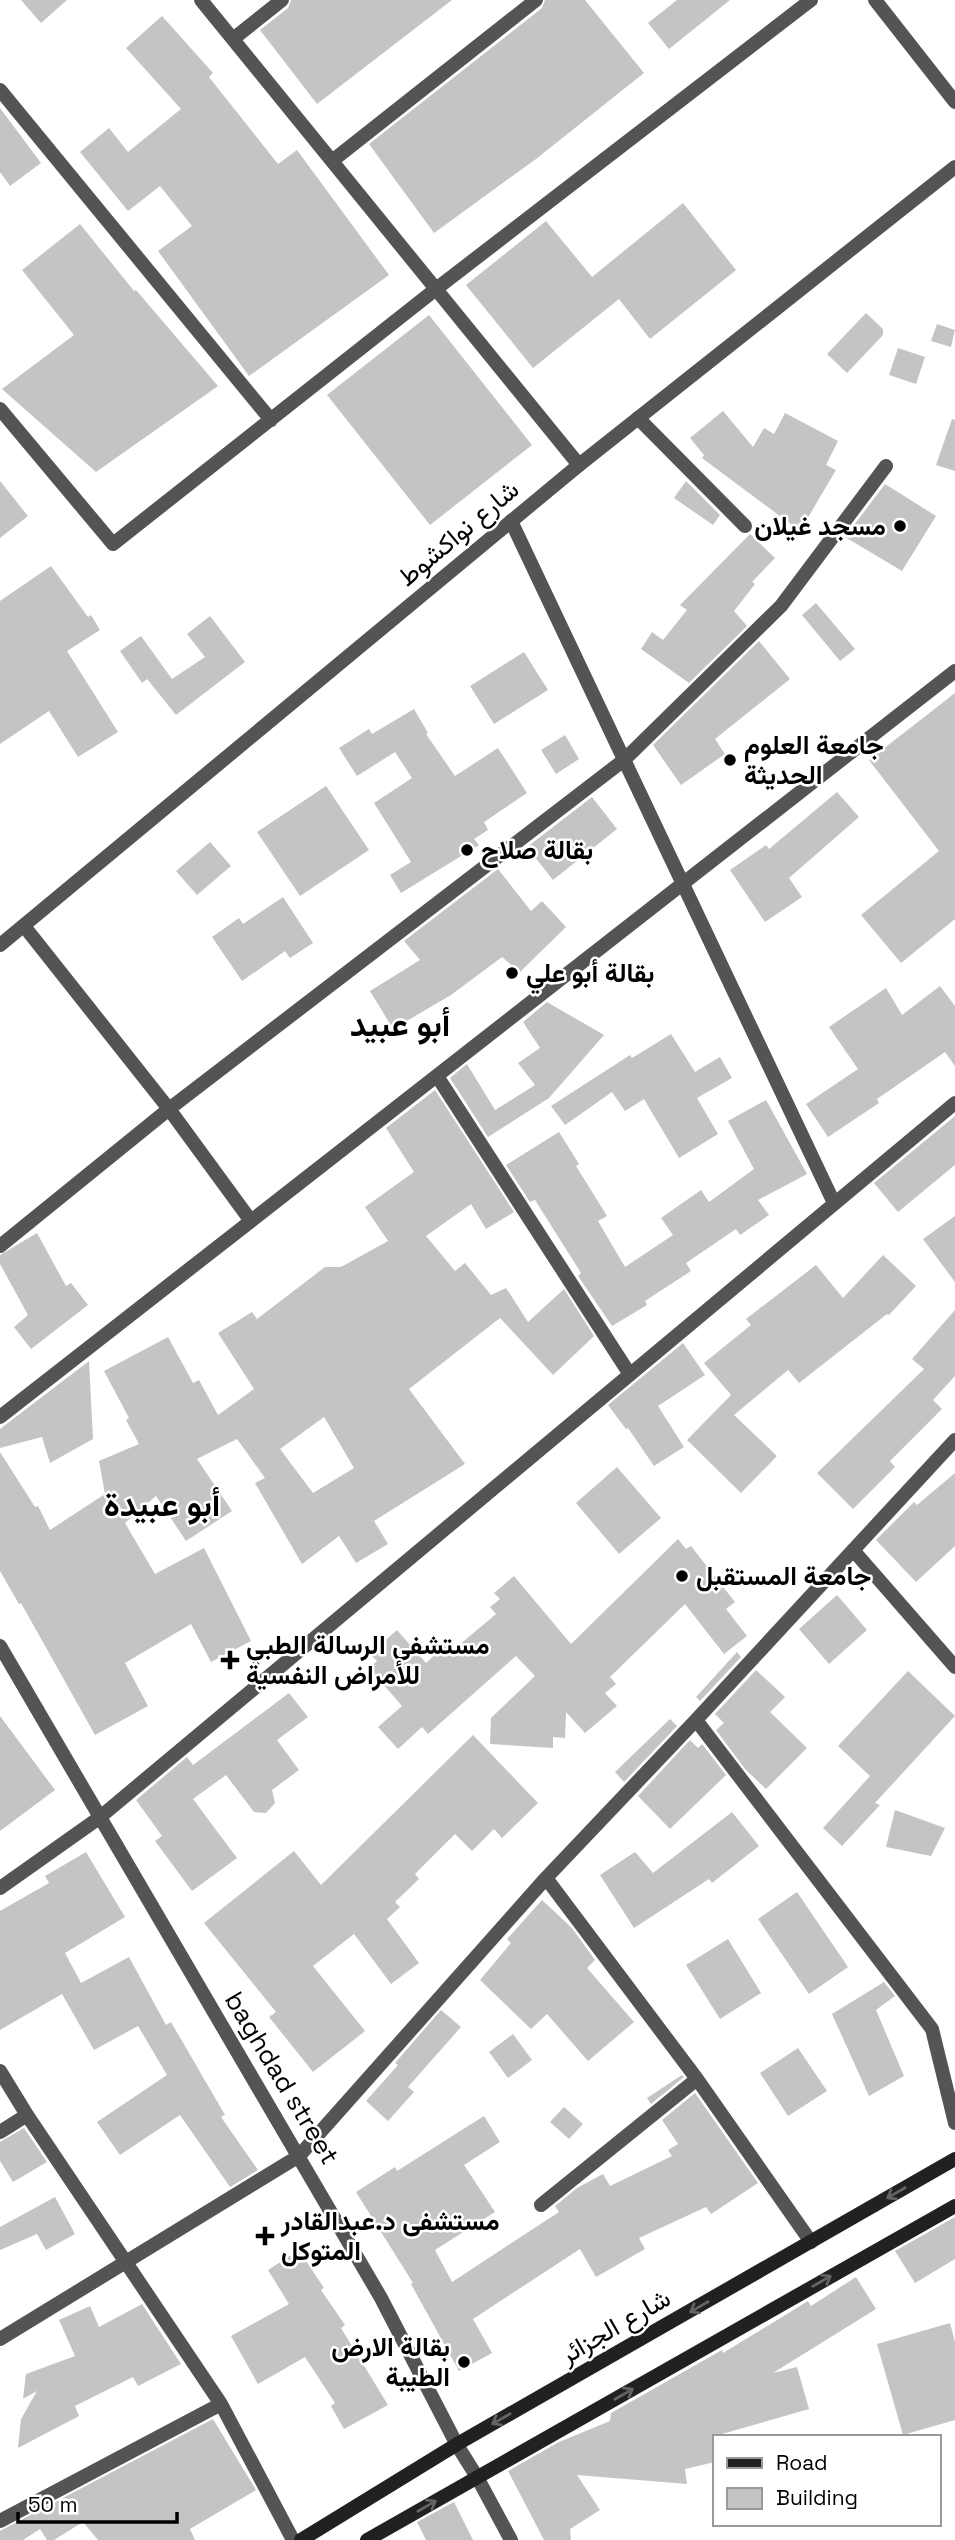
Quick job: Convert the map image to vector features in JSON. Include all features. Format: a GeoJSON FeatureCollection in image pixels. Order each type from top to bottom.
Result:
{"type":"FeatureCollection","features":[{"type":"Feature","properties":{"kind":"main road","name":"شارع الجزائر"},"geometry":{"type":"LineString","coordinates":[[300,2540],[457,2445],[955,2159]]}},
{"type":"Feature","properties":{"kind":"main road"},"geometry":{"type":"LineString","coordinates":[[367,2540],[955,2206]]}},
{"type":"Feature","properties":{"kind":"street"},"geometry":{"type":"LineString","coordinates":[[201,0],[579,465]]}},
{"type":"Feature","properties":{"kind":"street"},"geometry":{"type":"LineString","coordinates":[[233,39],[282,0]]}},
{"type":"Feature","properties":{"kind":"street"},"geometry":{"type":"LineString","coordinates":[[332,161],[536,0]]}},
{"type":"Feature","properties":{"kind":"street"},"geometry":{"type":"LineString","coordinates":[[0,409],[113,544],[436,289],[811,0]]}},
{"type":"Feature","properties":{"kind":"street"},"geometry":{"type":"LineString","coordinates":[[875,0],[955,102]]}},
{"type":"Feature","properties":{"kind":"street"},"geometry":{"type":"LineString","coordinates":[[0,90],[271,420]]}},
{"type":"Feature","properties":{"kind":"street","name":"شارع نواكشوط"},"geometry":{"type":"LineString","coordinates":[[0,945],[579,465],[955,167]]}},
{"type":"Feature","properties":{"kind":"street"},"geometry":{"type":"LineString","coordinates":[[638,418],[745,526]]}},
{"type":"Feature","properties":{"kind":"street"},"geometry":{"type":"LineString","coordinates":[[0,1246],[169,1109],[624,760],[782,606],[886,466]]}},
{"type":"Feature","properties":{"kind":"street"},"geometry":{"type":"LineString","coordinates":[[511,521],[834,1203]]}},
{"type":"Feature","properties":{"kind":"street"},"geometry":{"type":"LineString","coordinates":[[0,1417],[955,671]]}},
{"type":"Feature","properties":{"kind":"street"},"geometry":{"type":"LineString","coordinates":[[24,926],[169,1109],[251,1221]]}},
{"type":"Feature","properties":{"kind":"street"},"geometry":{"type":"LineString","coordinates":[[437,1076],[629,1373]]}},
{"type":"Feature","properties":{"kind":"street"},"geometry":{"type":"LineString","coordinates":[[0,1888],[99,1818],[955,1103]]}},
{"type":"Feature","properties":{"kind":"street"},"geometry":{"type":"LineString","coordinates":[[0,2339],[299,2156],[546,1878],[955,1440]]}},
{"type":"Feature","properties":{"kind":"street"},"geometry":{"type":"LineString","coordinates":[[853,1550],[955,1667]]}},
{"type":"Feature","properties":{"kind":"street","name":"baghdad street"},"geometry":{"type":"LineString","coordinates":[[0,1646],[5,1667],[99,1818],[381,2298],[457,2445],[511,2540]]}},
{"type":"Feature","properties":{"kind":"street"},"geometry":{"type":"LineString","coordinates":[[696,1720],[932,2029],[955,2123]]}},
{"type":"Feature","properties":{"kind":"street"},"geometry":{"type":"LineString","coordinates":[[546,1878],[697,2079],[811,2242]]}},
{"type":"Feature","properties":{"kind":"street"},"geometry":{"type":"LineString","coordinates":[[0,2071],[221,2404],[293,2540]]}},
{"type":"Feature","properties":{"kind":"street"},"geometry":{"type":"LineString","coordinates":[[541,2205],[697,2079]]}},
{"type":"Feature","properties":{"kind":"street"},"geometry":{"type":"LineString","coordinates":[[0,2132],[27,2115]]}},
{"type":"Feature","properties":{"kind":"street"},"geometry":{"type":"LineString","coordinates":[[0,2521],[221,2404]]}},
{"type":"Feature","properties":{"kind":"building"},"geometry":{"type":"Polygon","coordinates":[[[21,0],[67,0],[41,23],[21,0]]]}},
{"type":"Feature","properties":{"kind":"building"},"geometry":{"type":"Polygon","coordinates":[[[291,0],[452,0],[317,104],[260,30],[288,8],[291,0]]]}},
{"type":"Feature","properties":{"kind":"building"},"geometry":{"type":"Polygon","coordinates":[[[545,0],[585,0],[644,73],[536,159],[434,233],[369,144],[542,8],[545,0]]]}},
{"type":"Feature","properties":{"kind":"building"},"geometry":{"type":"Polygon","coordinates":[[[677,0],[730,0],[669,49],[648,23],[677,0]]]}},
{"type":"Feature","properties":{"kind":"building"},"geometry":{"type":"Polygon","coordinates":[[[162,16],[213,73],[209,77],[278,164],[297,150],[389,275],[249,376],[158,251],[192,226],[160,186],[128,211],[80,152],[109,128],[128,152],[181,109],[126,48],[162,16]]]}},
{"type":"Feature","properties":{"kind":"building"},"geometry":{"type":"Polygon","coordinates":[[[0,108],[41,163],[10,186],[0,172],[0,108]]]}},
{"type":"Feature","properties":{"kind":"building"},"geometry":{"type":"Polygon","coordinates":[[[683,203],[736,270],[650,339],[619,299],[533,368],[466,285],[546,221],[592,277],[683,203]]]}},
{"type":"Feature","properties":{"kind":"building"},"geometry":{"type":"Polygon","coordinates":[[[80,224],[134,291],[136,290],[218,386],[96,472],[2,389],[74,335],[22,270],[80,224]]]}},
{"type":"Feature","properties":{"kind":"building"},"geometry":{"type":"Polygon","coordinates":[[[866,313],[883,329],[883,335],[847,373],[827,354],[866,313]]]}},
{"type":"Feature","properties":{"kind":"building"},"geometry":{"type":"Polygon","coordinates":[[[429,315],[532,445],[430,525],[327,395],[429,315]]]}},
{"type":"Feature","properties":{"kind":"building"},"geometry":{"type":"Polygon","coordinates":[[[937,324],[955,330],[951,347],[931,341],[937,324]]]}},
{"type":"Feature","properties":{"kind":"building"},"geometry":{"type":"Polygon","coordinates":[[[898,348],[925,357],[916,384],[889,375],[898,348]]]}},
{"type":"Feature","properties":{"kind":"building"},"geometry":{"type":"Polygon","coordinates":[[[723,411],[753,447],[764,428],[774,434],[785,413],[838,441],[826,465],[836,470],[800,531],[702,458],[704,455],[690,438],[723,411]]]}},
{"type":"Feature","properties":{"kind":"building"},"geometry":{"type":"Polygon","coordinates":[[[952,419],[955,420],[955,471],[936,465],[952,419]]]}},
{"type":"Feature","properties":{"kind":"building"},"geometry":{"type":"Polygon","coordinates":[[[0,481],[28,516],[0,538],[0,481]]]}},
{"type":"Feature","properties":{"kind":"building"},"geometry":{"type":"Polygon","coordinates":[[[686,481],[720,515],[713,525],[674,498],[686,481]]]}},
{"type":"Feature","properties":{"kind":"building"},"geometry":{"type":"Polygon","coordinates":[[[885,484],[936,516],[902,571],[845,537],[885,484]]]}},
{"type":"Feature","properties":{"kind":"building"},"geometry":{"type":"Polygon","coordinates":[[[750,534],[775,558],[752,582],[755,584],[734,611],[747,626],[689,683],[641,649],[652,632],[663,640],[687,610],[680,605],[750,534]]]}},
{"type":"Feature","properties":{"kind":"building"},"geometry":{"type":"Polygon","coordinates":[[[51,566],[100,630],[67,651],[118,732],[78,757],[49,711],[0,744],[0,601],[51,566]]]}},
{"type":"Feature","properties":{"kind":"building"},"geometry":{"type":"Polygon","coordinates":[[[816,603],[855,649],[840,661],[802,615],[816,603]]]}},
{"type":"Feature","properties":{"kind":"building"},"geometry":{"type":"Polygon","coordinates":[[[210,616],[245,662],[176,715],[147,679],[142,683],[120,651],[141,636],[172,679],[205,657],[187,634],[210,616]]]}},
{"type":"Feature","properties":{"kind":"building"},"geometry":{"type":"Polygon","coordinates":[[[759,641],[790,679],[715,739],[725,754],[681,785],[653,745],[759,641]]]}},
{"type":"Feature","properties":{"kind":"building"},"geometry":{"type":"Polygon","coordinates":[[[524,652],[548,690],[494,724],[470,686],[524,652]]]}},
{"type":"Feature","properties":{"kind":"building"},"geometry":{"type":"Polygon","coordinates":[[[955,693],[955,919],[901,963],[861,915],[939,851],[869,760],[955,693]]]}},
{"type":"Feature","properties":{"kind":"building"},"geometry":{"type":"Polygon","coordinates":[[[414,709],[428,733],[426,734],[455,776],[498,748],[527,793],[484,822],[488,830],[474,839],[479,845],[401,893],[390,875],[411,862],[374,803],[412,778],[395,752],[357,776],[339,748],[369,729],[372,734],[414,709]]]}},
{"type":"Feature","properties":{"kind":"building"},"geometry":{"type":"Polygon","coordinates":[[[565,735],[579,759],[556,774],[541,750],[565,735]]]}},
{"type":"Feature","properties":{"kind":"building"},"geometry":{"type":"Polygon","coordinates":[[[326,786],[369,850],[300,896],[257,832],[326,786]]]}},
{"type":"Feature","properties":{"kind":"building"},"geometry":{"type":"Polygon","coordinates":[[[837,792],[859,817],[789,878],[802,897],[765,922],[730,870],[766,845],[769,849],[837,792]]]}},
{"type":"Feature","properties":{"kind":"building"},"geometry":{"type":"Polygon","coordinates":[[[592,797],[617,829],[553,880],[527,847],[592,797]]]}},
{"type":"Feature","properties":{"kind":"building"},"geometry":{"type":"Polygon","coordinates":[[[210,842],[231,866],[197,895],[176,871],[210,842]]]}},
{"type":"Feature","properties":{"kind":"building"},"geometry":{"type":"Polygon","coordinates":[[[498,869],[531,911],[542,901],[566,927],[520,972],[502,957],[451,995],[393,1029],[370,991],[420,960],[404,941],[498,869]]]}},
{"type":"Feature","properties":{"kind":"building"},"geometry":{"type":"Polygon","coordinates":[[[283,897],[313,943],[290,958],[285,951],[242,981],[212,937],[239,918],[243,924],[283,897]]]}},
{"type":"Feature","properties":{"kind":"building"},"geometry":{"type":"Polygon","coordinates":[[[940,986],[955,1006],[955,1066],[945,1052],[877,1099],[879,1103],[828,1137],[806,1104],[858,1069],[829,1027],[886,988],[902,1015],[940,986]]]}},
{"type":"Feature","properties":{"kind":"building"},"geometry":{"type":"Polygon","coordinates":[[[547,1002],[604,1035],[549,1098],[488,1137],[450,1078],[467,1064],[495,1110],[535,1085],[518,1063],[540,1048],[523,1022],[547,1002]]]}},
{"type":"Feature","properties":{"kind":"building"},"geometry":{"type":"Polygon","coordinates":[[[671,1034],[695,1072],[720,1057],[732,1078],[697,1098],[718,1134],[679,1158],[644,1099],[625,1111],[612,1092],[565,1125],[551,1106],[630,1055],[632,1058],[671,1034]]]}},
{"type":"Feature","properties":{"kind":"building"},"geometry":{"type":"Polygon","coordinates":[[[435,1090],[514,1212],[486,1229],[471,1204],[426,1236],[455,1271],[465,1263],[491,1295],[506,1288],[528,1322],[564,1289],[594,1336],[553,1375],[500,1318],[409,1389],[465,1464],[374,1521],[388,1544],[356,1563],[339,1536],[302,1564],[255,1483],[265,1478],[237,1439],[197,1459],[232,1511],[186,1541],[156,1496],[125,1523],[155,1574],[204,1548],[251,1641],[211,1662],[191,1624],[125,1663],[148,1706],[95,1735],[21,1603],[19,1604],[0,1571],[0,1452],[35,1507],[38,1506],[50,1530],[105,1494],[99,1461],[139,1444],[126,1420],[129,1418],[104,1371],[168,1337],[193,1383],[199,1380],[218,1415],[254,1389],[218,1333],[252,1312],[257,1319],[325,1267],[341,1267],[388,1241],[365,1207],[414,1172],[386,1128],[435,1090]],[[324,1417],[280,1449],[313,1493],[354,1468],[324,1417]]]}},
{"type":"Feature","properties":{"kind":"building"},"geometry":{"type":"Polygon","coordinates":[[[766,1100],[807,1174],[758,1200],[769,1215],[740,1235],[736,1229],[686,1263],[691,1271],[645,1301],[647,1305],[612,1326],[578,1276],[581,1273],[535,1200],[530,1202],[506,1165],[559,1132],[579,1164],[576,1166],[607,1216],[598,1221],[625,1267],[673,1235],[661,1218],[701,1190],[709,1202],[754,1169],[728,1121],[766,1100]]]}},
{"type":"Feature","properties":{"kind":"building"},"geometry":{"type":"Polygon","coordinates":[[[955,1116],[955,1165],[898,1212],[874,1183],[955,1116]]]}},
{"type":"Feature","properties":{"kind":"building"},"geometry":{"type":"Polygon","coordinates":[[[955,1216],[955,1282],[923,1239],[955,1216]]]}},
{"type":"Feature","properties":{"kind":"building"},"geometry":{"type":"Polygon","coordinates":[[[37,1233],[66,1286],[71,1283],[88,1305],[31,1349],[14,1327],[28,1315],[0,1264],[0,1255],[37,1233]]]}},
{"type":"Feature","properties":{"kind":"building"},"geometry":{"type":"Polygon","coordinates":[[[883,1255],[916,1286],[889,1315],[799,1383],[788,1370],[734,1415],[777,1456],[741,1493],[687,1440],[731,1395],[704,1363],[751,1325],[746,1319],[816,1265],[843,1298],[883,1255]]]}},
{"type":"Feature","properties":{"kind":"building"},"geometry":{"type":"Polygon","coordinates":[[[955,1310],[955,1376],[933,1400],[942,1409],[890,1461],[895,1467],[853,1509],[817,1473],[924,1369],[912,1359],[955,1310]]]}},
{"type":"Feature","properties":{"kind":"building"},"geometry":{"type":"Polygon","coordinates":[[[683,1343],[705,1375],[658,1406],[684,1447],[654,1466],[628,1428],[626,1429],[608,1405],[683,1343]]]}},
{"type":"Feature","properties":{"kind":"building"},"geometry":{"type":"Polygon","coordinates":[[[89,1361],[93,1439],[50,1463],[42,1437],[0,1448],[0,1429],[89,1361]]]}},
{"type":"Feature","properties":{"kind":"building"},"geometry":{"type":"Polygon","coordinates":[[[617,1467],[661,1518],[619,1554],[576,1503],[617,1467]]]}},
{"type":"Feature","properties":{"kind":"building"},"geometry":{"type":"Polygon","coordinates":[[[955,1473],[955,1546],[916,1582],[876,1540],[914,1502],[917,1505],[955,1473]]]}},
{"type":"Feature","properties":{"kind":"building"},"geometry":{"type":"Polygon","coordinates":[[[678,1539],[686,1549],[691,1546],[735,1602],[726,1609],[747,1636],[724,1654],[685,1604],[610,1677],[616,1684],[605,1693],[617,1706],[585,1733],[566,1712],[565,1738],[553,1737],[553,1748],[490,1744],[491,1718],[535,1676],[516,1656],[428,1734],[422,1727],[398,1749],[378,1727],[402,1706],[369,1668],[377,1661],[370,1654],[397,1630],[426,1663],[446,1645],[452,1651],[496,1614],[490,1607],[500,1599],[494,1593],[514,1576],[571,1644],[678,1539]]]}},
{"type":"Feature","properties":{"kind":"building"},"geometry":{"type":"Polygon","coordinates":[[[837,1595],[867,1630],[829,1664],[799,1629],[837,1595]]]}},
{"type":"Feature","properties":{"kind":"building"},"geometry":{"type":"Polygon","coordinates":[[[737,1652],[741,1657],[700,1701],[696,1697],[737,1652]]]}},
{"type":"Feature","properties":{"kind":"building"},"geometry":{"type":"Polygon","coordinates":[[[756,1670],[785,1697],[770,1712],[807,1748],[766,1789],[745,1769],[716,1730],[724,1723],[715,1714],[756,1670]]]}},
{"type":"Feature","properties":{"kind":"building"},"geometry":{"type":"Polygon","coordinates":[[[908,1671],[955,1716],[875,1803],[880,1805],[842,1846],[823,1828],[870,1776],[838,1746],[908,1671]]]}},
{"type":"Feature","properties":{"kind":"building"},"geometry":{"type":"Polygon","coordinates":[[[289,1693],[308,1717],[277,1740],[299,1770],[272,1790],[275,1803],[266,1813],[254,1812],[226,1775],[193,1799],[237,1858],[192,1891],[155,1841],[162,1836],[136,1800],[187,1757],[193,1765],[289,1693]]]}},
{"type":"Feature","properties":{"kind":"building"},"geometry":{"type":"Polygon","coordinates":[[[0,1716],[55,1790],[0,1831],[0,1716]]]}},
{"type":"Feature","properties":{"kind":"building"},"geometry":{"type":"Polygon","coordinates":[[[670,1719],[677,1726],[624,1782],[615,1772],[670,1719]]]}},
{"type":"Feature","properties":{"kind":"building"},"geometry":{"type":"Polygon","coordinates":[[[473,1735],[538,1803],[502,1838],[494,1829],[472,1851],[455,1834],[415,1874],[419,1879],[395,1902],[400,1907],[387,1919],[419,1963],[391,1984],[354,1934],[313,1966],[365,2031],[313,2072],[269,2017],[276,2012],[204,1923],[294,1851],[321,1885],[473,1735]]]}},
{"type":"Feature","properties":{"kind":"building"},"geometry":{"type":"Polygon","coordinates":[[[690,1740],[698,1748],[702,1744],[726,1775],[670,1829],[638,1796],[690,1740]]]}},
{"type":"Feature","properties":{"kind":"building"},"geometry":{"type":"Polygon","coordinates":[[[895,1810],[945,1828],[931,1856],[886,1847],[895,1810]]]}},
{"type":"Feature","properties":{"kind":"building"},"geometry":{"type":"Polygon","coordinates":[[[732,1812],[759,1846],[712,1883],[709,1879],[634,1928],[600,1875],[635,1852],[653,1873],[732,1812]]]}},
{"type":"Feature","properties":{"kind":"building"},"geometry":{"type":"Polygon","coordinates":[[[86,1852],[125,1917],[65,1953],[81,1983],[129,1957],[166,2025],[171,2022],[225,2115],[221,2117],[258,2170],[230,2187],[180,2115],[120,2155],[97,2122],[167,2075],[138,2026],[94,2050],[62,1994],[0,2030],[0,1911],[49,1883],[45,1876],[86,1852]]]}},
{"type":"Feature","properties":{"kind":"building"},"geometry":{"type":"Polygon","coordinates":[[[797,1892],[848,1967],[809,1994],[758,1919],[797,1892]]]}},
{"type":"Feature","properties":{"kind":"building"},"geometry":{"type":"Polygon","coordinates":[[[542,1900],[572,1928],[595,1960],[587,1968],[634,2022],[588,2061],[547,2014],[531,2029],[480,1980],[511,1943],[507,1939],[542,1900]]]}},
{"type":"Feature","properties":{"kind":"building"},"geometry":{"type":"Polygon","coordinates":[[[728,1939],[761,1993],[720,2019],[686,1965],[728,1939]]]}},
{"type":"Feature","properties":{"kind":"building"},"geometry":{"type":"Polygon","coordinates":[[[884,1982],[895,1996],[876,2010],[904,2076],[869,2096],[832,2014],[884,1982]]]}},
{"type":"Feature","properties":{"kind":"building"},"geometry":{"type":"Polygon","coordinates":[[[441,2010],[461,2027],[408,2087],[414,2092],[388,2121],[366,2101],[441,2010]]]}},
{"type":"Feature","properties":{"kind":"building"},"geometry":{"type":"Polygon","coordinates":[[[513,2034],[532,2060],[508,2078],[489,2052],[513,2034]]]}},
{"type":"Feature","properties":{"kind":"building"},"geometry":{"type":"Polygon","coordinates":[[[798,2048],[827,2091],[788,2116],[760,2073],[798,2048]]]}},
{"type":"Feature","properties":{"kind":"building"},"geometry":{"type":"Polygon","coordinates":[[[682,2075],[684,2077],[651,2104],[647,2098],[682,2075]]]}},
{"type":"Feature","properties":{"kind":"building"},"geometry":{"type":"Polygon","coordinates":[[[695,2093],[758,2183],[711,2214],[706,2207],[639,2238],[645,2249],[596,2277],[580,2249],[473,2319],[492,2353],[459,2371],[411,2284],[413,2283],[356,2192],[395,2167],[397,2171],[484,2116],[500,2142],[464,2165],[495,2212],[435,2250],[452,2282],[559,2212],[555,2206],[577,2188],[603,2174],[610,2186],[672,2156],[668,2150],[678,2144],[662,2120],[695,2093]]]}},
{"type":"Feature","properties":{"kind":"building"},"geometry":{"type":"Polygon","coordinates":[[[564,2107],[583,2124],[569,2139],[550,2122],[564,2107]]]}},
{"type":"Feature","properties":{"kind":"building"},"geometry":{"type":"Polygon","coordinates":[[[24,2128],[47,2162],[13,2182],[0,2161],[0,2142],[24,2128]]]}},
{"type":"Feature","properties":{"kind":"building"},"geometry":{"type":"Polygon","coordinates":[[[55,2197],[75,2234],[46,2250],[37,2234],[0,2250],[0,2227],[55,2197]]]}},
{"type":"Feature","properties":{"kind":"building"},"geometry":{"type":"Polygon","coordinates":[[[955,2217],[955,2259],[915,2283],[895,2251],[955,2217]]]}},
{"type":"Feature","properties":{"kind":"building"},"geometry":{"type":"Polygon","coordinates":[[[299,2250],[324,2288],[321,2290],[345,2325],[341,2328],[388,2405],[344,2429],[331,2406],[335,2403],[305,2357],[258,2384],[231,2336],[289,2304],[268,2270],[299,2250]]]}},
{"type":"Feature","properties":{"kind":"building"},"geometry":{"type":"Polygon","coordinates":[[[856,2277],[876,2309],[773,2373],[797,2367],[809,2409],[713,2435],[713,2462],[685,2469],[687,2484],[577,2475],[600,2510],[570,2529],[571,2540],[544,2540],[508,2471],[559,2442],[610,2421],[611,2413],[722,2350],[723,2353],[808,2301],[811,2306],[856,2277]]]}},
{"type":"Feature","properties":{"kind":"building"},"geometry":{"type":"Polygon","coordinates":[[[142,2304],[181,2364],[138,2386],[133,2377],[75,2406],[79,2416],[18,2448],[21,2419],[37,2391],[23,2399],[26,2374],[75,2356],[59,2320],[90,2306],[99,2327],[142,2304]]]}},
{"type":"Feature","properties":{"kind":"building"},"geometry":{"type":"Polygon","coordinates":[[[950,2323],[955,2342],[955,2420],[903,2435],[877,2344],[950,2323]]]}},
{"type":"Feature","properties":{"kind":"building"},"geometry":{"type":"Polygon","coordinates":[[[213,2419],[256,2490],[190,2529],[195,2540],[98,2540],[83,2522],[54,2540],[47,2540],[40,2529],[23,2540],[0,2540],[0,2531],[213,2419]]]}},
{"type":"Feature","properties":{"kind":"building"},"geometry":{"type":"Polygon","coordinates":[[[454,2502],[473,2540],[426,2540],[417,2522],[454,2502]]]}},
{"type":"Feature","properties":{"kind":"place","name":"مسجد غيلان"},"geometry":{"type":"Point","coordinates":[900,526]}},
{"type":"Feature","properties":{"kind":"place","name":"جامعة العلوم الحديثة"},"geometry":{"type":"Point","coordinates":[730,760]}},
{"type":"Feature","properties":{"kind":"place","name":"بقالة صلاح"},"geometry":{"type":"Point","coordinates":[467,850]}},
{"type":"Feature","properties":{"kind":"place","name":"بقالة أبو علي"},"geometry":{"type":"Point","coordinates":[512,973]}},
{"type":"Feature","properties":{"kind":"place","name":"جامعة المستقبل"},"geometry":{"type":"Point","coordinates":[682,1576]}},
{"type":"Feature","properties":{"kind":"place","name":"مستشفى الرسالة الطبي للأمراض النفسية"},"geometry":{"type":"Point","coordinates":[230,1660]}},
{"type":"Feature","properties":{"kind":"place","name":"مستشفى د.عبدالقادر المتوكل"},"geometry":{"type":"Point","coordinates":[265,2236]}},
{"type":"Feature","properties":{"kind":"place","name":"بقالة الارض الطيبة"},"geometry":{"type":"Point","coordinates":[464,2362]}},
{"type":"Feature","properties":{"kind":"district","name":"أبو عبيد"},"geometry":{"type":"Point","coordinates":[400,1025]}},
{"type":"Feature","properties":{"kind":"district","name":"أبو عبيدة"},"geometry":{"type":"Point","coordinates":[162,1505]}}]}
